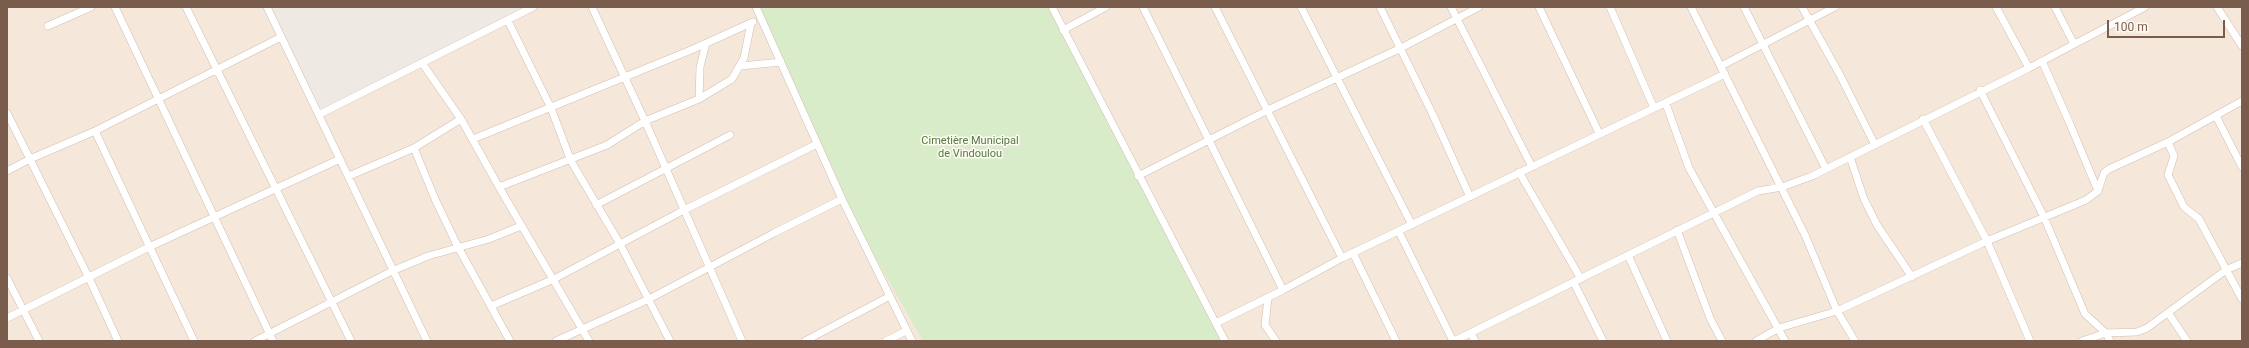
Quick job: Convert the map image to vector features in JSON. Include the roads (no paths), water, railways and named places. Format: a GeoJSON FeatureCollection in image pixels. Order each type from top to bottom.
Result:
{"type":"FeatureCollection","features":[{"type":"Feature","properties":{"kind":"street"},"geometry":{"type":"LineString","coordinates":[[48,26],[90,7]]}},
{"type":"Feature","properties":{"kind":"street"},"geometry":{"type":"LineString","coordinates":[[115,7],[213,217],[273,341]]}},
{"type":"Feature","properties":{"kind":"street"},"geometry":{"type":"LineString","coordinates":[[186,7],[351,341]]}},
{"type":"Feature","properties":{"kind":"street"},"geometry":{"type":"LineString","coordinates":[[267,7],[320,114],[392,271],[427,341]]}},
{"type":"Feature","properties":{"kind":"street"},"geometry":{"type":"LineString","coordinates":[[320,114],[422,62],[508,21],[533,7]]}},
{"type":"Feature","properties":{"kind":"street"},"geometry":{"type":"LineString","coordinates":[[592,7],[666,167],[742,341]]}},
{"type":"Feature","properties":{"kind":"street"},"geometry":{"type":"LineString","coordinates":[[756,7],[842,199],[912,341]]}},
{"type":"Feature","properties":{"kind":"street"},"geometry":{"type":"LineString","coordinates":[[1052,7],[1138,176],[1225,341]]}},
{"type":"Feature","properties":{"kind":"street"},"geometry":{"type":"LineString","coordinates":[[1063,30],[1106,7]]}},
{"type":"Feature","properties":{"kind":"street"},"geometry":{"type":"LineString","coordinates":[[1143,7],[1283,290]]}},
{"type":"Feature","properties":{"kind":"street"},"geometry":{"type":"LineString","coordinates":[[1215,7],[1342,258]]}},
{"type":"Feature","properties":{"kind":"street"},"geometry":{"type":"LineString","coordinates":[[1301,7],[1412,225]]}},
{"type":"Feature","properties":{"kind":"street"},"geometry":{"type":"LineString","coordinates":[[1380,7],[1401,48],[1470,197]]}},
{"type":"Feature","properties":{"kind":"street"},"geometry":{"type":"LineString","coordinates":[[1451,7],[1532,167]]}},
{"type":"Feature","properties":{"kind":"street"},"geometry":{"type":"LineString","coordinates":[[1138,176],[1268,110],[1338,79],[1401,48],[1479,7]]}},
{"type":"Feature","properties":{"kind":"street"},"geometry":{"type":"LineString","coordinates":[[1539,7],[1599,134]]}},
{"type":"Feature","properties":{"kind":"street"},"geometry":{"type":"LineString","coordinates":[[1610,7],[1654,108]]}},
{"type":"Feature","properties":{"kind":"street"},"geometry":{"type":"LineString","coordinates":[[1691,7],[1782,187],[1808,242],[1837,311],[1855,341]]}},
{"type":"Feature","properties":{"kind":"street"},"geometry":{"type":"LineString","coordinates":[[1744,7],[1826,169]]}},
{"type":"Feature","properties":{"kind":"street"},"geometry":{"type":"LineString","coordinates":[[1802,7],[1840,75],[1874,143]]}},
{"type":"Feature","properties":{"kind":"street"},"geometry":{"type":"LineString","coordinates":[[1721,66],[1835,7]]}},
{"type":"Feature","properties":{"kind":"street"},"geometry":{"type":"LineString","coordinates":[[1996,7],[2029,68]]}},
{"type":"Feature","properties":{"kind":"street"},"geometry":{"type":"LineString","coordinates":[[2055,7],[2074,44]]}},
{"type":"Feature","properties":{"kind":"street"},"geometry":{"type":"LineString","coordinates":[[1399,232],[1454,341],[1758,191],[1782,187],[1826,169],[1874,143],[1950,107],[1980,90],[2029,68],[2145,7]]}},
{"type":"Feature","properties":{"kind":"street"},"geometry":{"type":"LineString","coordinates":[[2217,7],[2242,46]]}},
{"type":"Feature","properties":{"kind":"street"},"geometry":{"type":"LineString","coordinates":[[473,139],[706,43],[751,23],[760,17]]}},
{"type":"Feature","properties":{"kind":"street"},"geometry":{"type":"LineString","coordinates":[[508,21],[551,108],[571,161],[620,244],[670,341]]}},
{"type":"Feature","properties":{"kind":"street"},"geometry":{"type":"LineString","coordinates":[[499,187],[571,161],[607,145],[645,121],[699,98],[732,79],[741,66],[751,23]]}},
{"type":"Feature","properties":{"kind":"street"},"geometry":{"type":"LineString","coordinates":[[7,171],[30,159],[95,131],[282,37]]}},
{"type":"Feature","properties":{"kind":"street"},"geometry":{"type":"LineString","coordinates":[[699,98],[700,67],[706,43]]}},
{"type":"Feature","properties":{"kind":"street"},"geometry":{"type":"LineString","coordinates":[[2042,61],[2098,191]]}},
{"type":"Feature","properties":{"kind":"street"},"geometry":{"type":"LineString","coordinates":[[422,62],[461,118],[521,226],[583,328],[589,341]]}},
{"type":"Feature","properties":{"kind":"street"},"geometry":{"type":"LineString","coordinates":[[741,66],[781,62]]}},
{"type":"Feature","properties":{"kind":"street"},"geometry":{"type":"LineString","coordinates":[[1216,323],[1268,298],[1342,258],[1399,232],[1519,172],[1654,108],[1666,104],[1725,74]]}},
{"type":"Feature","properties":{"kind":"street"},"geometry":{"type":"LineString","coordinates":[[1980,90],[2044,217],[2085,314],[2106,332],[2110,341]]}},
{"type":"Feature","properties":{"kind":"street"},"geometry":{"type":"LineString","coordinates":[[1756,341],[1779,328],[1837,311],[1987,241],[2086,200],[2098,191],[2104,174],[2110,169],[2168,142],[2242,101]]}},
{"type":"Feature","properties":{"kind":"street"},"geometry":{"type":"LineString","coordinates":[[1666,104],[1689,168],[1785,341]]}},
{"type":"Feature","properties":{"kind":"street"},"geometry":{"type":"LineString","coordinates":[[7,113],[89,278],[118,341]]}},
{"type":"Feature","properties":{"kind":"street"},"geometry":{"type":"LineString","coordinates":[[2216,116],[2242,167]]}},
{"type":"Feature","properties":{"kind":"street"},"geometry":{"type":"LineString","coordinates":[[349,176],[414,148],[461,118]]}},
{"type":"Feature","properties":{"kind":"street"},"geometry":{"type":"LineString","coordinates":[[1923,119],[1987,241],[2030,341]]}},
{"type":"Feature","properties":{"kind":"street"},"geometry":{"type":"LineString","coordinates":[[95,131],[194,341]]}},
{"type":"Feature","properties":{"kind":"street"},"geometry":{"type":"LineString","coordinates":[[596,205],[666,167],[730,135]]}},
{"type":"Feature","properties":{"kind":"street"},"geometry":{"type":"LineString","coordinates":[[2168,142],[2174,156],[2168,175],[2184,207],[2199,219],[2242,299]]}},
{"type":"Feature","properties":{"kind":"street"},"geometry":{"type":"LineString","coordinates":[[491,306],[554,279],[684,210],[817,144]]}},
{"type":"Feature","properties":{"kind":"street"},"geometry":{"type":"LineString","coordinates":[[414,148],[435,199],[458,247],[510,341]]}},
{"type":"Feature","properties":{"kind":"street"},"geometry":{"type":"LineString","coordinates":[[1850,157],[1874,219],[1886,241],[1912,277]]}},
{"type":"Feature","properties":{"kind":"street"},"geometry":{"type":"LineString","coordinates":[[7,318],[149,247],[340,159]]}},
{"type":"Feature","properties":{"kind":"street"},"geometry":{"type":"LineString","coordinates":[[1519,172],[1581,279]]}},
{"type":"Feature","properties":{"kind":"street"},"geometry":{"type":"LineString","coordinates":[[556,341],[649,300],[842,199]]}},
{"type":"Feature","properties":{"kind":"street"},"geometry":{"type":"LineString","coordinates":[[255,341],[392,271],[458,247],[489,239],[521,226]]}},
{"type":"Feature","properties":{"kind":"street"},"geometry":{"type":"LineString","coordinates":[[1677,230],[1710,318],[1722,341]]}},
{"type":"Feature","properties":{"kind":"street"},"geometry":{"type":"LineString","coordinates":[[1353,253],[1396,341]]}},
{"type":"Feature","properties":{"kind":"street"},"geometry":{"type":"LineString","coordinates":[[1628,255],[1667,341]]}},
{"type":"Feature","properties":{"kind":"street"},"geometry":{"type":"LineString","coordinates":[[2082,341],[2106,332],[2137,332],[2148,328],[2169,314],[2226,270],[2242,263]]}},
{"type":"Feature","properties":{"kind":"street"},"geometry":{"type":"LineString","coordinates":[[7,278],[39,341]]}},
{"type":"Feature","properties":{"kind":"street"},"geometry":{"type":"LineString","coordinates":[[1574,283],[1603,341]]}},
{"type":"Feature","properties":{"kind":"street"},"geometry":{"type":"LineString","coordinates":[[805,341],[890,296]]}},
{"type":"Feature","properties":{"kind":"street"},"geometry":{"type":"LineString","coordinates":[[1268,298],[1265,325],[1276,341]]}},
{"type":"Feature","properties":{"kind":"street"},"geometry":{"type":"LineString","coordinates":[[2169,314],[2187,341]]}},
{"type":"Feature","properties":{"kind":"street"},"geometry":{"type":"LineString","coordinates":[[886,341],[906,331]]}},
{"type":"Feature","properties":{"kind":"street"},"geometry":{"type":"LineString","coordinates":[[1471,333],[1475,341]]}},
{"type":"Feature","properties":{"kind":"park label","name":"Cimetière Municipal de Vindoulou"},"geometry":{"type":"Point","coordinates":[970,147]}}]}
